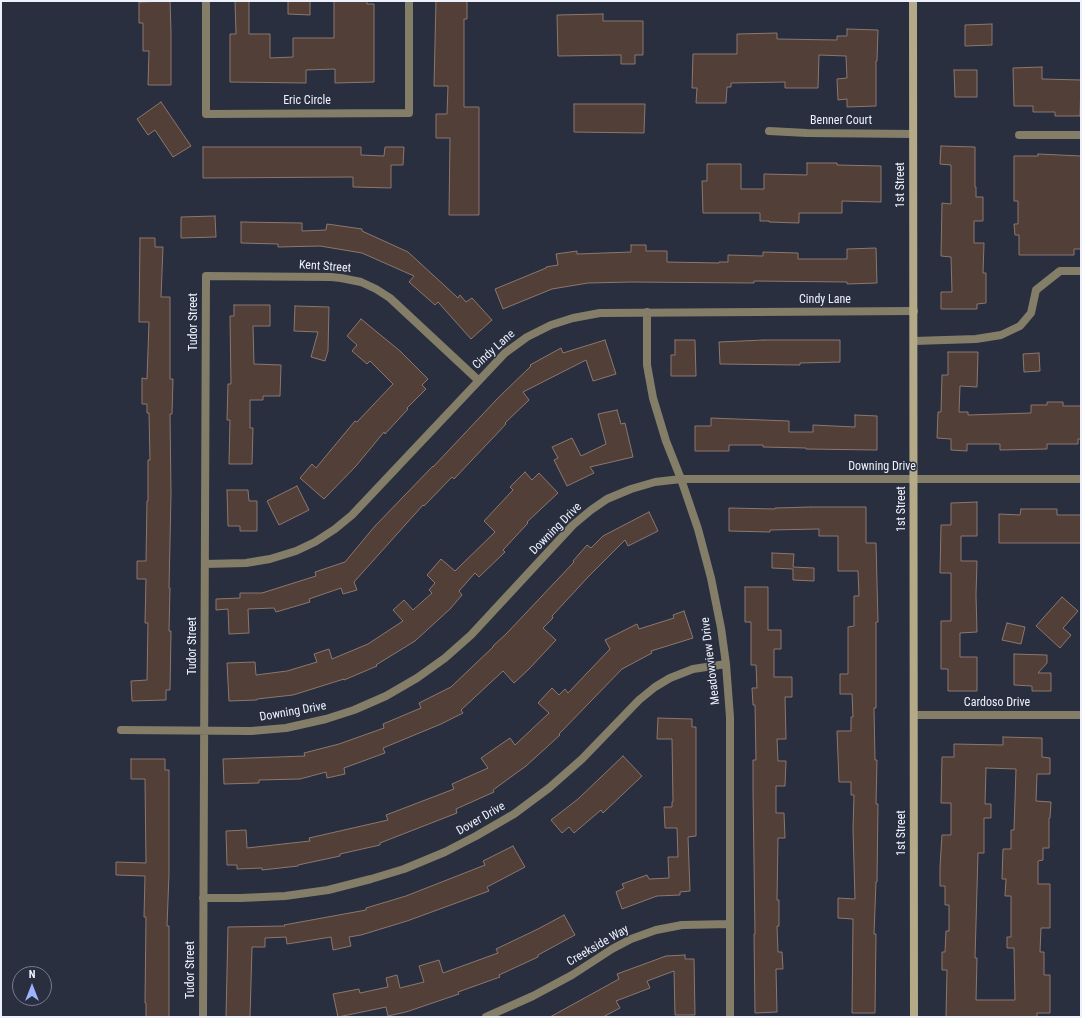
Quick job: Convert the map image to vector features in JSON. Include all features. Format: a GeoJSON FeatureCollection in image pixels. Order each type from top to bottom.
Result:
{"type":"FeatureCollection","features":[{"type":"Feature","properties":{"kind":"street","name":"Eric Circle"},"geometry":{"type":"LineString","coordinates":[[206,1],[206,114],[409,113],[409,1]]}},
{"type":"Feature","properties":{"kind":"street","name":"1st Street"},"geometry":{"type":"LineString","coordinates":[[913,1],[914,1017]]}},
{"type":"Feature","properties":{"kind":"street","name":"Benner Court"},"geometry":{"type":"LineString","coordinates":[[769,131],[807,133],[913,134]]}},
{"type":"Feature","properties":{"kind":"street"},"geometry":{"type":"LineString","coordinates":[[1019,135],[1081,135]]}},
{"type":"Feature","properties":{"kind":"street"},"geometry":{"type":"LineString","coordinates":[[914,341],[976,340],[1001,335],[1020,326],[1031,313],[1036,290],[1060,271],[1081,271]]}},
{"type":"Feature","properties":{"kind":"street","name":"Kent Street"},"geometry":{"type":"LineString","coordinates":[[206,276],[331,277],[361,282],[390,298],[478,380]]}},
{"type":"Feature","properties":{"kind":"street","name":"Tudor Street"},"geometry":{"type":"LineString","coordinates":[[203,1017],[206,276]]}},
{"type":"Feature","properties":{"kind":"street","name":"Cindy Lane"},"geometry":{"type":"LineString","coordinates":[[205,564],[246,563],[270,559],[296,551],[315,542],[336,529],[352,515],[505,353],[527,337],[550,325],[573,318],[600,313],[914,311]]}},
{"type":"Feature","properties":{"kind":"street","name":"Meadowview Drive"},"geometry":{"type":"LineString","coordinates":[[646,312],[648,365],[653,398],[664,434],[698,529],[711,578],[721,628],[726,664],[730,717],[730,1017]]}},
{"type":"Feature","properties":{"kind":"street","name":"Downing Drive"},"geometry":{"type":"LineString","coordinates":[[121,730],[251,731],[286,728],[326,719],[354,710],[386,696],[445,658],[471,635],[573,525],[591,510],[607,499],[631,489],[655,482],[681,479],[1081,479]]}},
{"type":"Feature","properties":{"kind":"street","name":"Dover Drive"},"geometry":{"type":"LineString","coordinates":[[203,898],[285,896],[328,890],[371,880],[445,852],[514,814],[549,788],[582,759],[639,700],[655,687],[670,678],[693,669],[726,664]]}},
{"type":"Feature","properties":{"kind":"street","name":"Cardoso Drive"},"geometry":{"type":"LineString","coordinates":[[914,715],[1081,715]]}},
{"type":"Feature","properties":{"kind":"street","name":"Creekside Way"},"geometry":{"type":"LineString","coordinates":[[486,1017],[533,996],[572,975],[612,949],[631,939],[656,930],[682,925],[730,924]]}},
{"type":"Feature","properties":{"kind":"building"},"geometry":{"type":"Polygon","coordinates":[[[170,1],[171,85],[148,85],[149,51],[143,51],[143,23],[139,23],[139,2],[170,1]]]}},
{"type":"Feature","properties":{"kind":"building"},"geometry":{"type":"Polygon","coordinates":[[[235,1],[249,1],[249,34],[270,34],[270,58],[293,57],[293,38],[334,38],[334,1],[367,1],[367,4],[374,4],[374,82],[335,83],[335,69],[306,70],[306,83],[230,82],[230,34],[236,34],[235,1]]]}},
{"type":"Feature","properties":{"kind":"building"},"geometry":{"type":"Polygon","coordinates":[[[288,1],[310,1],[310,15],[288,14],[288,1]]]}},
{"type":"Feature","properties":{"kind":"building"},"geometry":{"type":"Polygon","coordinates":[[[436,1],[467,1],[467,19],[464,19],[464,107],[479,107],[479,215],[449,215],[450,138],[436,138],[436,114],[447,114],[448,86],[434,86],[436,1]]]}},
{"type":"Feature","properties":{"kind":"building"},"geometry":{"type":"Polygon","coordinates":[[[603,14],[603,21],[643,21],[643,55],[635,55],[635,64],[621,64],[621,55],[558,56],[557,15],[603,14]]]}},
{"type":"Feature","properties":{"kind":"building"},"geometry":{"type":"Polygon","coordinates":[[[992,24],[992,45],[965,46],[965,25],[992,24]]]}},
{"type":"Feature","properties":{"kind":"building"},"geometry":{"type":"Polygon","coordinates":[[[847,29],[878,30],[876,106],[847,107],[847,99],[838,100],[837,79],[847,78],[846,56],[819,55],[818,88],[785,88],[785,82],[731,83],[731,87],[727,87],[726,103],[696,103],[697,88],[692,88],[693,54],[737,54],[737,34],[777,33],[777,39],[837,40],[837,36],[847,36],[847,29]]]}},
{"type":"Feature","properties":{"kind":"building"},"geometry":{"type":"Polygon","coordinates":[[[1042,67],[1042,79],[1081,80],[1080,116],[1055,116],[1055,112],[1033,112],[1033,106],[1014,106],[1013,68],[1042,67]]]}},
{"type":"Feature","properties":{"kind":"building"},"geometry":{"type":"Polygon","coordinates":[[[954,70],[977,70],[977,97],[955,97],[954,70]]]}},
{"type":"Feature","properties":{"kind":"building"},"geometry":{"type":"Polygon","coordinates":[[[161,102],[191,146],[173,157],[155,130],[148,135],[137,119],[161,102]]]}},
{"type":"Feature","properties":{"kind":"building"},"geometry":{"type":"Polygon","coordinates":[[[574,104],[645,104],[644,133],[574,132],[574,104]]]}},
{"type":"Feature","properties":{"kind":"building"},"geometry":{"type":"Polygon","coordinates":[[[941,146],[975,147],[976,197],[983,197],[983,221],[974,221],[974,243],[984,243],[983,273],[986,273],[986,303],[977,304],[977,309],[941,309],[941,292],[952,292],[951,257],[941,256],[942,203],[951,204],[951,165],[940,164],[941,146]]]}},
{"type":"Feature","properties":{"kind":"building"},"geometry":{"type":"Polygon","coordinates":[[[203,147],[361,147],[361,155],[384,156],[385,147],[404,147],[403,165],[391,165],[391,188],[353,187],[353,177],[203,178],[203,147]]]}},
{"type":"Feature","properties":{"kind":"building"},"geometry":{"type":"Polygon","coordinates":[[[1038,154],[1081,156],[1081,249],[1074,249],[1074,255],[1019,255],[1019,235],[1015,235],[1014,224],[1018,224],[1018,201],[1014,201],[1014,156],[1038,156],[1038,154]]]}},
{"type":"Feature","properties":{"kind":"building"},"geometry":{"type":"Polygon","coordinates":[[[807,163],[837,163],[837,165],[881,166],[881,202],[842,201],[842,213],[799,213],[799,223],[760,221],[760,213],[703,213],[702,181],[707,181],[707,164],[741,164],[741,189],[764,189],[764,174],[807,175],[807,163]]]}},
{"type":"Feature","properties":{"kind":"building"},"geometry":{"type":"Polygon","coordinates":[[[215,216],[216,237],[181,238],[181,217],[215,216]]]}},
{"type":"Feature","properties":{"kind":"building"},"geometry":{"type":"Polygon","coordinates":[[[241,222],[302,223],[302,231],[326,230],[327,224],[362,229],[362,231],[408,252],[458,298],[460,295],[466,302],[472,298],[492,320],[471,339],[438,302],[435,305],[409,282],[414,276],[362,253],[320,246],[278,247],[278,244],[241,243],[241,222]]]}},
{"type":"Feature","properties":{"kind":"building"},"geometry":{"type":"Polygon","coordinates":[[[140,238],[155,238],[155,247],[163,247],[161,297],[170,297],[170,379],[173,379],[172,414],[170,414],[170,690],[166,690],[166,700],[132,701],[131,681],[147,680],[148,623],[145,623],[146,579],[137,579],[137,561],[146,561],[148,460],[150,460],[149,413],[147,413],[147,404],[142,404],[142,378],[147,379],[149,322],[139,322],[140,238]]]}},
{"type":"Feature","properties":{"kind":"building"},"geometry":{"type":"Polygon","coordinates":[[[631,245],[646,245],[646,251],[667,251],[667,262],[719,263],[728,262],[728,255],[763,256],[763,252],[798,253],[798,259],[847,259],[847,249],[876,248],[877,283],[847,284],[847,282],[754,281],[754,283],[588,283],[552,289],[503,309],[495,289],[546,267],[558,265],[556,254],[577,251],[577,254],[631,252],[631,245]]]}},
{"type":"Feature","properties":{"kind":"building"},"geometry":{"type":"Polygon","coordinates":[[[234,305],[270,305],[270,326],[253,326],[254,364],[281,365],[280,396],[263,396],[263,400],[250,400],[250,428],[253,428],[252,464],[229,464],[230,420],[227,420],[228,384],[231,384],[230,316],[234,316],[234,305]]]}},
{"type":"Feature","properties":{"kind":"building"},"geometry":{"type":"Polygon","coordinates":[[[295,306],[329,307],[328,351],[325,361],[311,357],[318,332],[294,331],[295,306]]]}},
{"type":"Feature","properties":{"kind":"building"},"geometry":{"type":"Polygon","coordinates":[[[361,319],[400,351],[428,379],[422,385],[426,389],[407,408],[408,409],[385,434],[384,432],[356,466],[324,499],[300,478],[312,464],[316,468],[355,421],[357,422],[393,384],[370,361],[367,364],[352,351],[357,345],[347,336],[361,319]]]}},
{"type":"Feature","properties":{"kind":"building"},"geometry":{"type":"Polygon","coordinates":[[[605,340],[616,374],[593,381],[586,360],[523,392],[529,400],[505,423],[506,424],[454,479],[452,477],[424,506],[423,505],[354,582],[357,590],[343,594],[341,588],[309,599],[310,602],[276,612],[274,608],[248,609],[249,633],[229,634],[228,609],[216,610],[216,599],[240,598],[240,593],[262,593],[316,576],[315,572],[345,562],[375,526],[498,398],[531,366],[530,365],[561,348],[563,353],[605,340]]]}},
{"type":"Feature","properties":{"kind":"building"},"geometry":{"type":"Polygon","coordinates":[[[675,340],[695,340],[696,376],[671,376],[671,355],[675,355],[675,340]]]}},
{"type":"Feature","properties":{"kind":"building"},"geometry":{"type":"Polygon","coordinates":[[[764,340],[840,340],[840,362],[800,363],[800,365],[720,364],[719,342],[764,340]]]}},
{"type":"Feature","properties":{"kind":"building"},"geometry":{"type":"Polygon","coordinates":[[[948,352],[978,352],[977,387],[960,386],[959,412],[968,412],[968,415],[1031,413],[1031,405],[1047,405],[1047,402],[1063,402],[1063,406],[1081,406],[1081,439],[1078,439],[1078,444],[1047,444],[1047,449],[1000,450],[1000,444],[967,444],[967,451],[951,450],[951,439],[937,438],[938,412],[941,412],[942,375],[948,375],[948,352]]]}},
{"type":"Feature","properties":{"kind":"building"},"geometry":{"type":"Polygon","coordinates":[[[1039,353],[1040,371],[1024,372],[1023,354],[1039,353]]]}},
{"type":"Feature","properties":{"kind":"building"},"geometry":{"type":"Polygon","coordinates":[[[617,410],[621,424],[625,423],[633,457],[590,467],[594,473],[567,486],[554,460],[558,458],[552,447],[572,438],[581,456],[606,444],[598,414],[617,410]]]}},
{"type":"Feature","properties":{"kind":"building"},"geometry":{"type":"Polygon","coordinates":[[[855,415],[877,416],[877,450],[806,449],[763,447],[763,445],[729,445],[729,451],[695,451],[695,426],[711,426],[711,418],[789,421],[789,432],[813,432],[813,425],[855,427],[855,415]]]}},
{"type":"Feature","properties":{"kind":"building"},"geometry":{"type":"Polygon","coordinates":[[[525,472],[532,480],[539,473],[558,493],[527,522],[528,523],[503,550],[505,552],[479,577],[475,573],[459,591],[462,595],[450,609],[415,641],[376,665],[377,666],[344,680],[293,695],[257,700],[229,701],[227,663],[255,662],[256,675],[287,671],[317,662],[314,654],[329,649],[332,659],[368,644],[403,621],[393,610],[404,600],[413,610],[432,593],[429,590],[435,583],[427,575],[441,559],[455,571],[495,532],[484,521],[513,490],[510,487],[525,472]]]}},
{"type":"Feature","properties":{"kind":"building"},"geometry":{"type":"Polygon","coordinates":[[[297,486],[309,510],[279,525],[267,501],[297,486]]]}},
{"type":"Feature","properties":{"kind":"building"},"geometry":{"type":"Polygon","coordinates":[[[227,490],[248,490],[249,501],[257,501],[257,531],[240,531],[240,526],[228,526],[227,490]]]}},
{"type":"Feature","properties":{"kind":"building"},"geometry":{"type":"Polygon","coordinates":[[[977,502],[977,536],[961,536],[961,561],[977,561],[977,632],[960,633],[960,657],[977,657],[977,691],[948,691],[948,669],[941,669],[941,621],[951,621],[951,573],[940,573],[941,525],[951,525],[951,503],[977,502]]]}},
{"type":"Feature","properties":{"kind":"building"},"geometry":{"type":"Polygon","coordinates":[[[811,507],[866,507],[866,543],[876,543],[878,622],[876,622],[876,708],[874,708],[875,760],[877,760],[876,804],[878,804],[877,882],[874,934],[876,934],[875,1013],[852,1013],[853,919],[838,918],[838,898],[855,899],[853,829],[854,795],[851,795],[851,782],[839,782],[837,731],[851,731],[851,717],[853,717],[852,694],[840,694],[840,674],[848,674],[848,627],[854,626],[854,596],[859,596],[858,571],[838,571],[838,536],[819,536],[819,529],[770,530],[770,532],[729,531],[729,508],[775,509],[811,507]]]}},
{"type":"Feature","properties":{"kind":"building"},"geometry":{"type":"Polygon","coordinates":[[[1021,509],[1057,509],[1057,515],[1081,515],[1081,543],[999,543],[999,514],[1020,515],[1021,509]]]}},
{"type":"Feature","properties":{"kind":"building"},"geometry":{"type":"Polygon","coordinates":[[[649,512],[658,531],[628,546],[625,540],[589,576],[552,616],[553,618],[543,628],[556,640],[514,683],[503,671],[461,710],[463,713],[441,724],[383,748],[385,753],[344,768],[345,774],[327,778],[326,772],[300,779],[259,780],[259,783],[224,784],[223,759],[305,756],[304,753],[339,744],[384,728],[383,724],[421,708],[419,703],[451,687],[493,647],[574,562],[573,561],[587,545],[591,548],[603,536],[649,512]]]}},
{"type":"Feature","properties":{"kind":"building"},"geometry":{"type":"Polygon","coordinates":[[[772,553],[794,554],[793,567],[814,568],[814,581],[793,580],[793,569],[772,568],[772,553]]]}},
{"type":"Feature","properties":{"kind":"building"},"geometry":{"type":"Polygon","coordinates":[[[745,587],[768,587],[768,630],[781,630],[781,649],[774,649],[774,677],[792,677],[792,697],[785,697],[786,739],[777,739],[778,761],[786,761],[785,786],[776,786],[776,813],[784,813],[785,838],[778,838],[777,900],[779,900],[779,926],[777,926],[778,952],[782,952],[783,969],[776,969],[777,1012],[755,1013],[753,760],[756,760],[755,705],[753,705],[752,688],[757,688],[756,665],[751,665],[751,622],[745,622],[745,587]]]}},
{"type":"Feature","properties":{"kind":"building"},"geometry":{"type":"Polygon","coordinates":[[[1062,597],[1078,611],[1063,628],[1071,635],[1060,648],[1036,626],[1062,597]]]}},
{"type":"Feature","properties":{"kind":"building"},"geometry":{"type":"Polygon","coordinates":[[[684,611],[693,638],[651,651],[652,653],[622,669],[559,734],[560,735],[526,766],[493,790],[494,792],[456,809],[457,813],[380,843],[380,845],[340,854],[340,856],[298,866],[262,870],[262,868],[237,869],[237,865],[227,865],[226,831],[246,830],[247,848],[310,841],[309,838],[388,820],[386,815],[454,789],[452,784],[488,768],[481,758],[510,738],[515,745],[549,713],[538,703],[552,688],[559,695],[565,689],[568,693],[610,649],[605,640],[637,624],[639,629],[674,618],[673,615],[684,611]]]}},
{"type":"Feature","properties":{"kind":"building"},"geometry":{"type":"Polygon","coordinates":[[[1007,623],[1025,627],[1021,644],[1002,640],[1007,623]]]}},
{"type":"Feature","properties":{"kind":"building"},"geometry":{"type":"Polygon","coordinates":[[[1014,654],[1047,655],[1047,663],[1038,673],[1051,673],[1051,691],[1032,691],[1032,686],[1014,685],[1014,654]]]}},
{"type":"Feature","properties":{"kind":"building"},"geometry":{"type":"Polygon","coordinates":[[[658,718],[692,719],[692,727],[696,727],[696,836],[688,837],[690,891],[680,892],[680,895],[657,896],[622,909],[616,892],[624,888],[622,884],[647,875],[649,879],[669,878],[668,857],[678,857],[677,828],[665,828],[664,807],[672,807],[673,802],[672,739],[657,739],[658,718]]]}},
{"type":"Feature","properties":{"kind":"building"},"geometry":{"type":"Polygon","coordinates":[[[1003,737],[1042,738],[1042,757],[1050,758],[1050,774],[1037,774],[1036,801],[1051,802],[1049,818],[1049,848],[1043,848],[1043,860],[1038,861],[1038,884],[1050,884],[1050,928],[1041,928],[1040,952],[1044,952],[1044,975],[1050,975],[1050,1013],[1037,1013],[1037,1017],[946,1017],[947,970],[942,970],[942,952],[945,952],[946,931],[949,931],[949,905],[945,905],[945,886],[940,886],[940,867],[942,835],[951,835],[951,803],[941,803],[942,757],[954,757],[954,744],[1003,745],[1003,737]],[[986,768],[985,804],[991,804],[991,818],[984,818],[984,853],[978,853],[975,958],[977,958],[976,1000],[1015,1000],[1014,948],[1007,948],[1007,937],[1011,937],[1011,896],[1005,896],[1006,879],[1002,879],[1003,849],[1011,849],[1011,830],[1014,830],[1016,769],[986,768]]]}},
{"type":"Feature","properties":{"kind":"building"},"geometry":{"type":"Polygon","coordinates":[[[623,756],[642,776],[603,813],[601,810],[574,833],[569,827],[562,833],[551,820],[578,799],[623,756]]]}},
{"type":"Feature","properties":{"kind":"building"},"geometry":{"type":"Polygon","coordinates":[[[131,759],[165,759],[165,770],[169,770],[169,874],[167,926],[169,926],[169,1017],[146,1017],[146,917],[144,917],[145,876],[116,875],[116,862],[146,863],[145,779],[131,779],[131,759]]]}},
{"type":"Feature","properties":{"kind":"building"},"geometry":{"type":"Polygon","coordinates":[[[513,846],[525,867],[487,887],[489,891],[407,921],[361,935],[349,937],[351,946],[333,950],[331,937],[287,944],[286,937],[265,938],[265,947],[252,947],[250,1017],[226,1017],[228,927],[285,926],[284,925],[366,910],[366,908],[406,896],[485,865],[483,861],[513,846]]]}},
{"type":"Feature","properties":{"kind":"building"},"geometry":{"type":"Polygon","coordinates":[[[564,915],[575,935],[538,955],[538,957],[499,975],[500,977],[458,992],[459,994],[406,1012],[388,1016],[386,1007],[338,1017],[333,994],[359,989],[360,993],[388,987],[386,978],[397,975],[400,988],[424,982],[419,966],[439,960],[443,973],[498,953],[496,949],[564,915]]]}},
{"type":"Feature","properties":{"kind":"building"},"geometry":{"type":"Polygon","coordinates":[[[685,955],[685,959],[694,959],[695,1015],[675,1015],[674,971],[647,981],[650,988],[616,1001],[620,1008],[603,1017],[550,1017],[619,979],[617,974],[666,956],[685,955]]]}}]}
